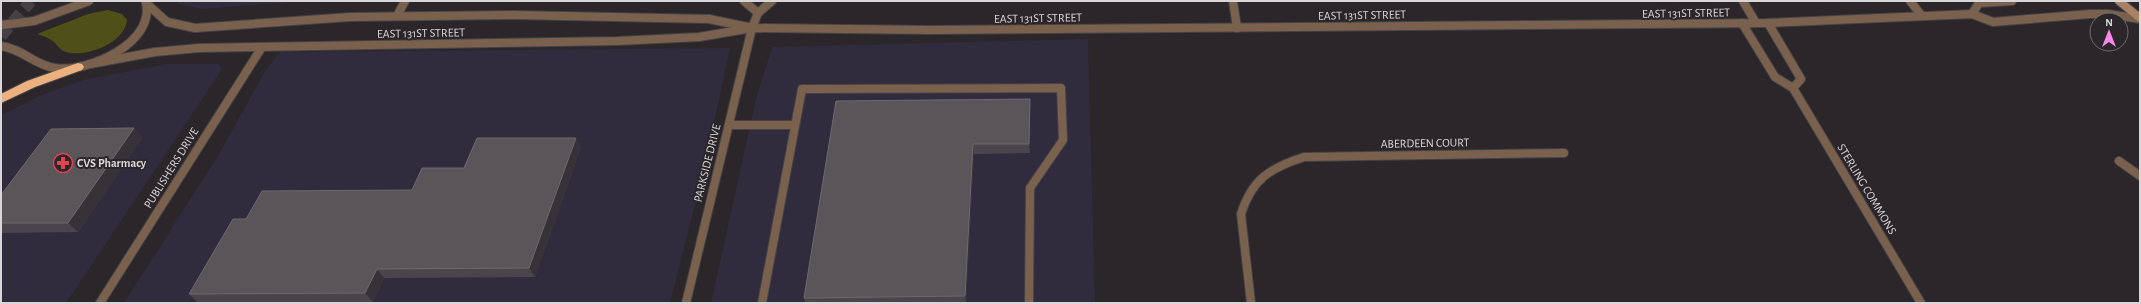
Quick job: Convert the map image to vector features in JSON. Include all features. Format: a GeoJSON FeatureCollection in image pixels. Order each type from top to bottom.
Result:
{"type":"FeatureCollection","features":[{"type":"Feature","properties":{"kind":"highway"},"geometry":{"type":"LineString","coordinates":[[1,100],[31,84],[78,67]]}},
{"type":"Feature","properties":{"kind":"main road"},"geometry":{"type":"LineString","coordinates":[[2119,1],[2140,18]]}},
{"type":"Feature","properties":{"kind":"street"},"geometry":{"type":"LineString","coordinates":[[1,25],[34,21],[89,1]]}},
{"type":"Feature","properties":{"kind":"street"},"geometry":{"type":"LineString","coordinates":[[396,16],[405,1]]}},
{"type":"Feature","properties":{"kind":"street"},"geometry":{"type":"LineString","coordinates":[[744,1],[758,13],[772,1]]}},
{"type":"Feature","properties":{"kind":"street"},"geometry":{"type":"LineString","coordinates":[[1233,1],[1237,28]]}},
{"type":"Feature","properties":{"kind":"street"},"geometry":{"type":"LineString","coordinates":[[1743,1],[1756,23]]}},
{"type":"Feature","properties":{"kind":"street"},"geometry":{"type":"LineString","coordinates":[[1910,1],[1922,16]]}},
{"type":"Feature","properties":{"kind":"street"},"geometry":{"type":"LineString","coordinates":[[1972,14],[1979,3],[2012,1]]}},
{"type":"Feature","properties":{"kind":"street"},"geometry":{"type":"LineString","coordinates":[[1,46],[12,47],[26,52],[43,65],[58,68],[78,67],[90,64],[107,57],[135,37],[148,16],[145,2]]}},
{"type":"Feature","properties":{"kind":"street","name":"EAST 131ST STREET"},"geometry":{"type":"LineString","coordinates":[[145,2],[167,22],[195,28],[311,19],[396,16],[637,16],[709,19],[752,28]]}},
{"type":"Feature","properties":{"kind":"street","name":"PARKSIDE DRIVE"},"geometry":{"type":"LineString","coordinates":[[686,303],[752,28],[758,13]]}},
{"type":"Feature","properties":{"kind":"street","name":"EAST 131ST STREET"},"geometry":{"type":"LineString","coordinates":[[90,64],[176,50],[262,47],[654,40],[699,37],[752,28],[938,30],[1768,23],[1972,14],[1993,22],[2090,14],[2108,14],[2140,18]]}},
{"type":"Feature","properties":{"kind":"street","name":"STERLING COMMONS"},"geometry":{"type":"LineString","coordinates":[[1742,23],[1776,77],[1793,88],[1921,303]]}},
{"type":"Feature","properties":{"kind":"street"},"geometry":{"type":"LineString","coordinates":[[1768,23],[1801,79],[1793,88]]}},
{"type":"Feature","properties":{"kind":"street","name":"PUBLISHERS DRIVE"},"geometry":{"type":"LineString","coordinates":[[100,303],[262,47]]}},
{"type":"Feature","properties":{"kind":"street"},"geometry":{"type":"LineString","coordinates":[[762,303],[802,88],[1061,88],[1063,140],[1030,188],[1029,303]]}},
{"type":"Feature","properties":{"kind":"street"},"geometry":{"type":"LineString","coordinates":[[729,125],[795,125]]}},
{"type":"Feature","properties":{"kind":"street","name":"ABERDEEN COURT"},"geometry":{"type":"LineString","coordinates":[[1251,303],[1241,229],[1243,207],[1253,186],[1262,176],[1286,162],[1304,157],[1564,153]]}},
{"type":"Feature","properties":{"kind":"street"},"geometry":{"type":"LineString","coordinates":[[2119,161],[2140,176]]}},
{"type":"Feature","properties":{"kind":"shaded area"},"geometry":{"type":"Polygon","coordinates":[[[177,1],[303,1],[203,9],[180,5],[177,1]]]}},
{"type":"Feature","properties":{"kind":"shaded area"},"geometry":{"type":"Polygon","coordinates":[[[108,10],[122,14],[127,20],[125,28],[112,42],[94,51],[84,53],[66,52],[50,39],[37,34],[88,14],[108,10]]]}},
{"type":"Feature","properties":{"kind":"shaded area"},"geometry":{"type":"Polygon","coordinates":[[[1088,39],[1095,303],[711,303],[756,99],[772,47],[1088,39]]]}},
{"type":"Feature","properties":{"kind":"shaded area"},"geometry":{"type":"Polygon","coordinates":[[[730,48],[704,169],[670,303],[124,303],[219,154],[265,71],[280,52],[730,48]]]}},
{"type":"Feature","properties":{"kind":"shaded area"},"geometry":{"type":"Polygon","coordinates":[[[167,64],[219,64],[222,69],[66,303],[1,303],[1,115],[44,94],[83,80],[167,64]]]}},
{"type":"Feature","properties":{"kind":"building"},"geometry":{"type":"Polygon","coordinates":[[[1030,99],[1029,144],[973,144],[965,296],[804,298],[836,101],[1030,99]]]}},
{"type":"Feature","properties":{"kind":"building","name":"CVS Pharmacy"},"geometry":{"type":"Polygon","coordinates":[[[134,128],[68,223],[1,223],[1,195],[51,129],[134,128]]]}},
{"type":"Feature","properties":{"kind":"building"},"geometry":{"type":"Polygon","coordinates":[[[477,138],[576,138],[529,268],[377,269],[365,293],[189,294],[233,219],[246,219],[262,191],[412,190],[422,168],[464,168],[477,138]]]}},
{"type":"Feature","properties":{"kind":"tunnel"},"geometry":{"type":"LineString","coordinates":[[1,36],[31,1]]}},
{"type":"Feature","properties":{"kind":"place","name":"CVS Pharmacy"},"geometry":{"type":"Point","coordinates":[63,163]}}]}
